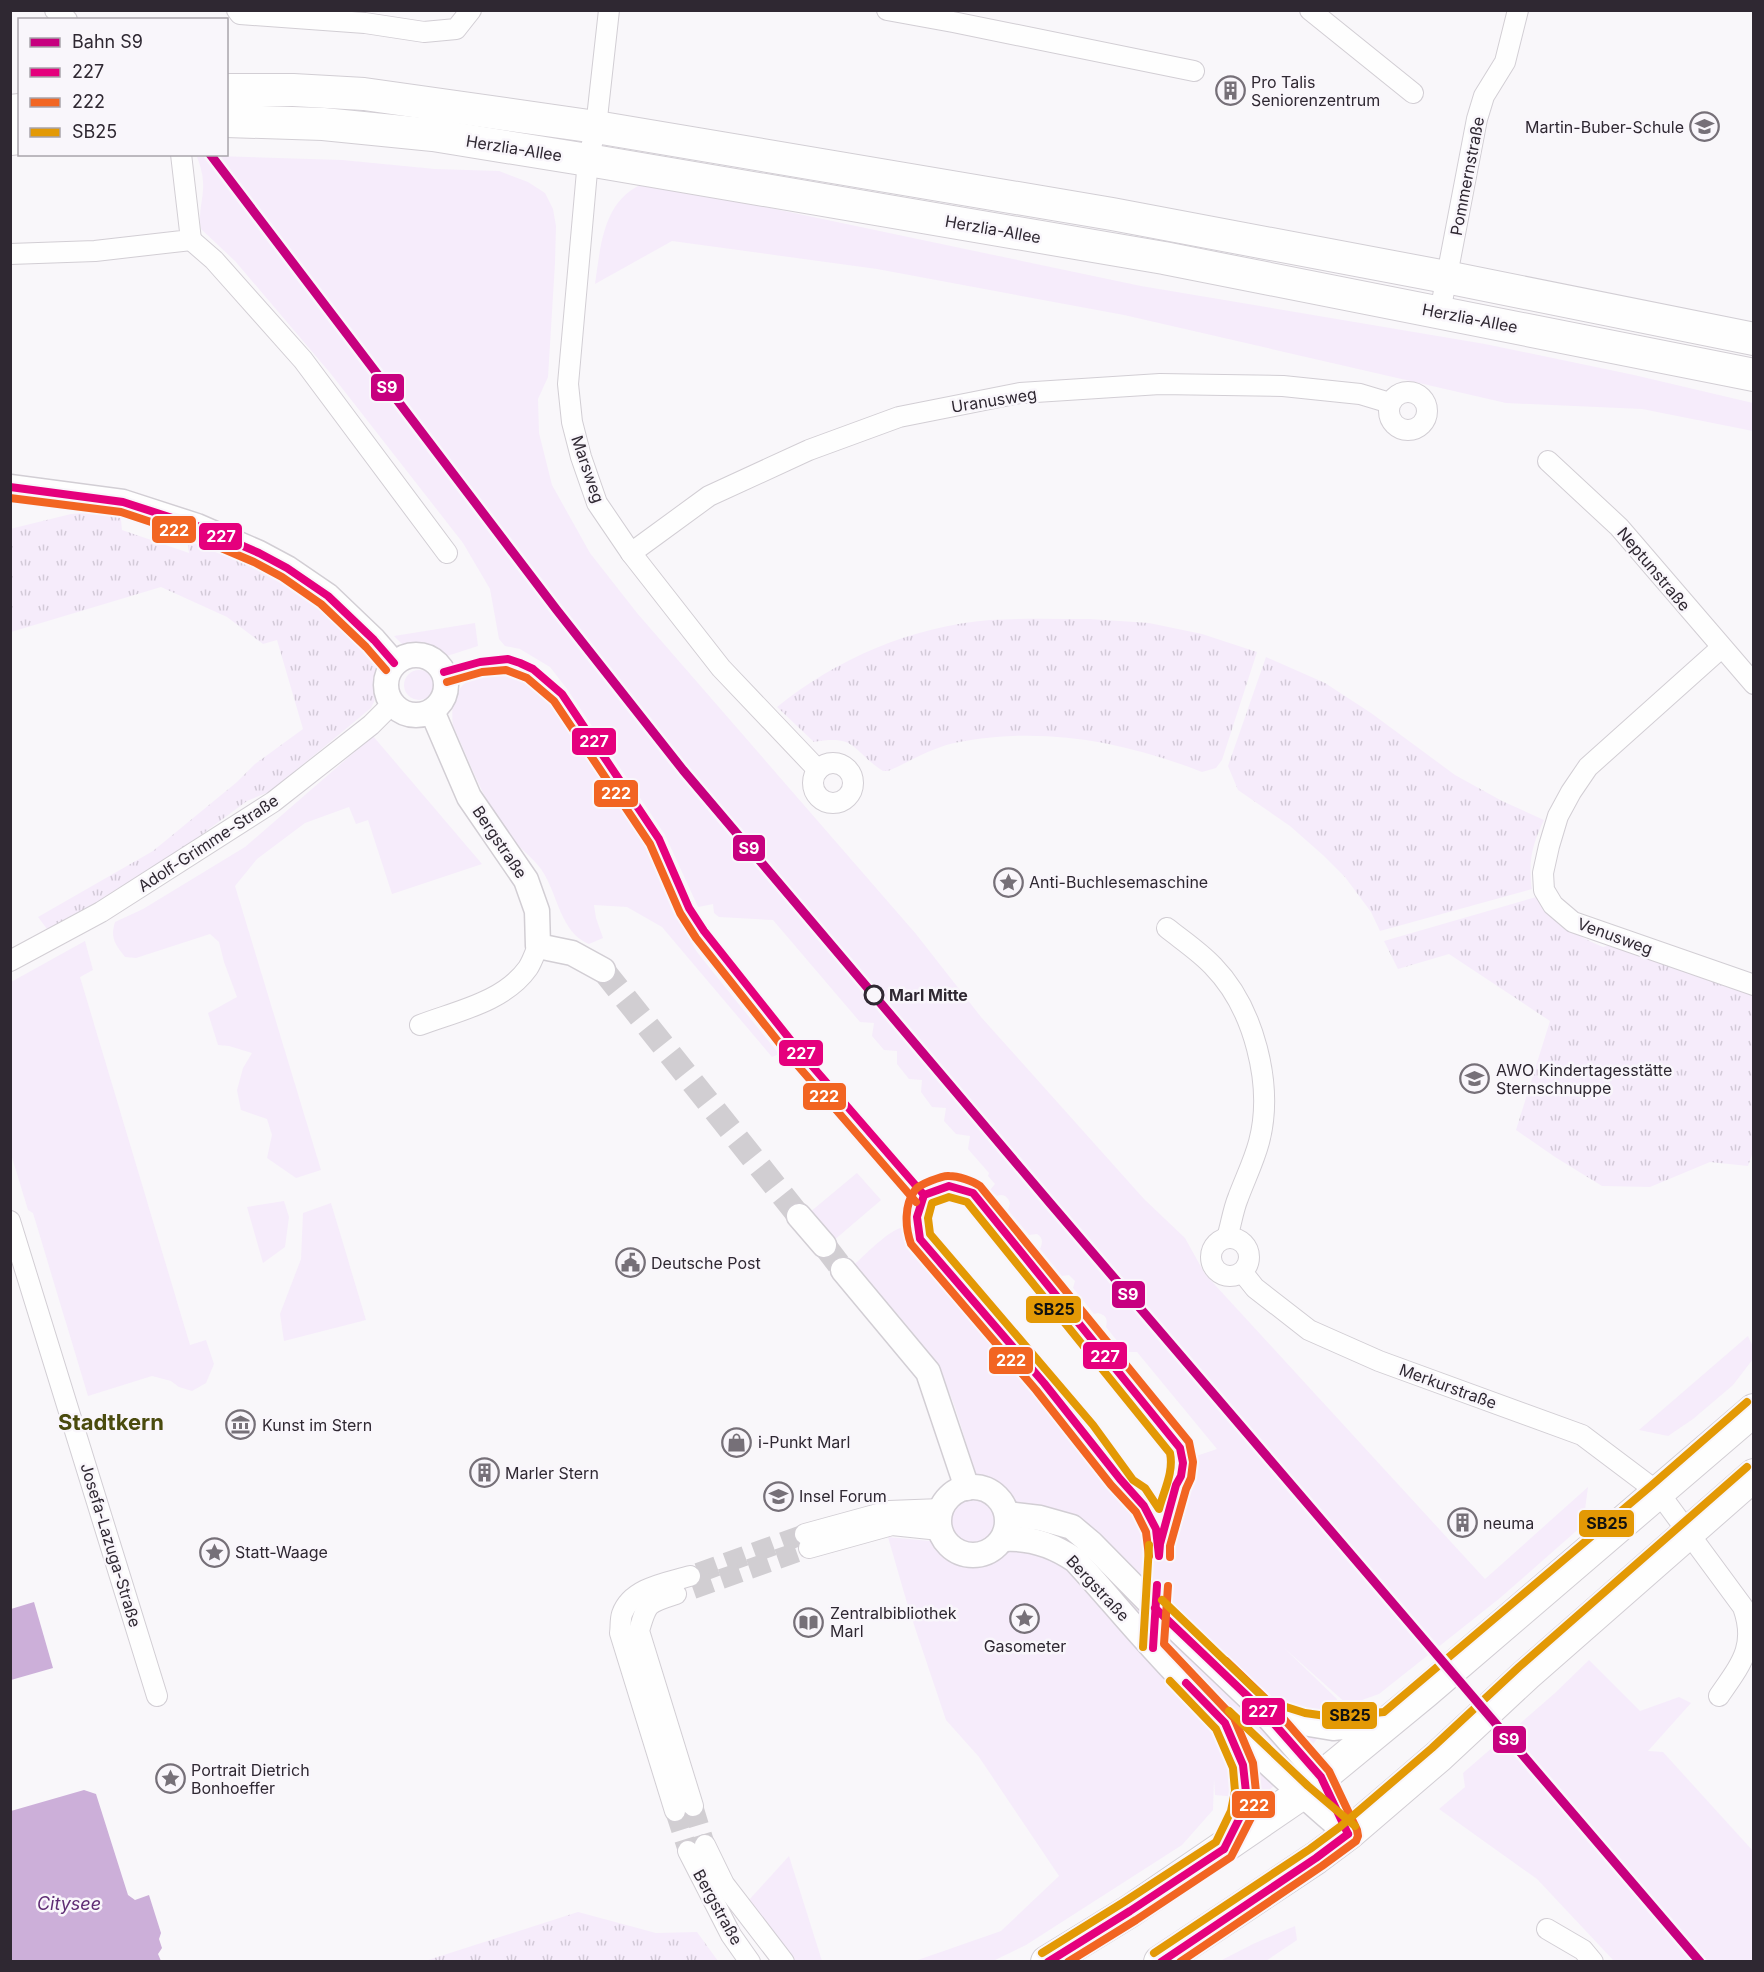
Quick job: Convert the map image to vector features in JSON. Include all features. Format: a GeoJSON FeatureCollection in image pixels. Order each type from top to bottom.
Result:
{"type":"FeatureCollection","features":[{"type":"Feature","properties":{"kind":"main road","name":"Herzlia-Allee"},"geometry":{"type":"LineString","coordinates":[[231,90],[292,90],[364,94],[596,127],[1112,214],[1446,277],[1754,339]]}},
{"type":"Feature","properties":{"kind":"main road","name":"Herzlia-Allee"},"geometry":{"type":"LineString","coordinates":[[233,121],[323,124],[433,135],[588,160],[1164,258],[1754,375]]}},
{"type":"Feature","properties":{"kind":"main road"},"geometry":{"type":"LineString","coordinates":[[1047,1962],[1224,1849],[1322,1776],[1442,1677],[1754,1410]]}},
{"type":"Feature","properties":{"kind":"main road"},"geometry":{"type":"LineString","coordinates":[[1160,1962],[1316,1858],[1348,1834],[1754,1475]]}},
{"type":"Feature","properties":{"kind":"street"},"geometry":{"type":"LineString","coordinates":[[237,10],[240,14],[366,17],[424,32],[456,29],[471,10]]}},
{"type":"Feature","properties":{"kind":"street","name":"Marsweg"},"geometry":{"type":"LineString","coordinates":[[609,10],[596,127],[588,160],[568,384],[572,422],[581,458],[597,503],[631,553],[720,668],[818,770]]}},
{"type":"Feature","properties":{"kind":"street"},"geometry":{"type":"LineString","coordinates":[[887,10],[1194,71]]}},
{"type":"Feature","properties":{"kind":"street"},"geometry":{"type":"LineString","coordinates":[[1310,10],[1413,93]]}},
{"type":"Feature","properties":{"kind":"street","name":"Pommernstraße"},"geometry":{"type":"LineString","coordinates":[[1440,312],[1477,119],[1484,96],[1505,62],[1518,10]]}},
{"type":"Feature","properties":{"kind":"street"},"geometry":{"type":"LineString","coordinates":[[181,156],[191,240],[214,260],[303,360],[447,553]]}},
{"type":"Feature","properties":{"kind":"street"},"geometry":{"type":"LineString","coordinates":[[10,254],[95,251],[191,240]]}},
{"type":"Feature","properties":{"kind":"street","name":"Uranusweg"},"geometry":{"type":"LineString","coordinates":[[631,553],[710,496],[809,450],[899,417],[1009,395],[1160,384],[1283,386],[1360,394],[1390,403]]}},
{"type":"Feature","properties":{"kind":"street","name":"Neptunstraße"},"geometry":{"type":"LineString","coordinates":[[1548,460],[1619,527],[1754,684]]}},
{"type":"Feature","properties":{"kind":"street"},"geometry":{"type":"LineString","coordinates":[[10,487],[123,502],[197,526],[259,554],[287,568],[328,596],[374,640],[394,663]]}},
{"type":"Feature","properties":{"kind":"street","name":"Venusweg"},"geometry":{"type":"LineString","coordinates":[[1721,648],[1588,767],[1558,816],[1543,873],[1544,891],[1553,905],[1574,922],[1754,985]]}},
{"type":"Feature","properties":{"kind":"street"},"geometry":{"type":"LineString","coordinates":[[416,654],[438,663],[447,683],[440,704],[432,711],[421,715],[410,715],[397,709],[392,704],[385,687],[394,663],[403,657],[416,654]]}},
{"type":"Feature","properties":{"kind":"street","name":"Adolf-Grimme-Straße"},"geometry":{"type":"LineString","coordinates":[[10,961],[102,912],[273,802],[371,725],[392,704]]}},
{"type":"Feature","properties":{"kind":"street","name":"Bergstraße"},"geometry":{"type":"LineString","coordinates":[[432,711],[469,797],[526,880],[537,911],[538,946]]}},
{"type":"Feature","properties":{"kind":"street"},"geometry":{"type":"LineString","coordinates":[[1167,928],[1213,966],[1234,995],[1250,1026],[1260,1059],[1265,1100],[1260,1140],[1237,1200],[1227,1238]]}},
{"type":"Feature","properties":{"kind":"street"},"geometry":{"type":"LineString","coordinates":[[420,1025],[499,994],[515,983],[529,967],[538,946],[572,953],[603,970]]}},
{"type":"Feature","properties":{"kind":"street"},"geometry":{"type":"LineString","coordinates":[[799,1216],[824,1245]]}},
{"type":"Feature","properties":{"kind":"street","name":"Josefa-Lazuga-Straße"},"geometry":{"type":"LineString","coordinates":[[10,1221],[158,1696]]}},
{"type":"Feature","properties":{"kind":"street"},"geometry":{"type":"LineString","coordinates":[[1227,1238],[1238,1239],[1246,1245],[1250,1254],[1249,1265],[1243,1273],[1233,1277],[1223,1276],[1215,1270],[1211,1260],[1212,1250],[1218,1242],[1227,1238]]}},
{"type":"Feature","properties":{"kind":"street"},"geometry":{"type":"LineString","coordinates":[[843,1270],[928,1372],[967,1488]]}},
{"type":"Feature","properties":{"kind":"street","name":"Merkurstraße"},"geometry":{"type":"LineString","coordinates":[[1243,1273],[1255,1288],[1309,1330],[1379,1361],[1582,1435],[1659,1493],[1743,1607],[1749,1624],[1747,1646],[1740,1665],[1719,1695]]}},
{"type":"Feature","properties":{"kind":"street"},"geometry":{"type":"LineString","coordinates":[[967,1488],[978,1488],[996,1496],[1006,1514],[1007,1527],[1003,1539],[988,1552],[968,1555],[950,1547],[941,1519],[948,1499],[957,1491],[967,1488]]}},
{"type":"Feature","properties":{"kind":"street"},"geometry":{"type":"LineString","coordinates":[[807,1541],[889,1511],[941,1519]]}},
{"type":"Feature","properties":{"kind":"street","name":"Bergstraße"},"geometry":{"type":"LineString","coordinates":[[1006,1514],[1040,1518],[1072,1527],[1091,1543],[1262,1710],[1322,1776],[1348,1834]]}},
{"type":"Feature","properties":{"kind":"street","name":"Bergstraße"},"geometry":{"type":"LineString","coordinates":[[1003,1539],[1014,1538],[1042,1542],[1060,1549],[1075,1560],[1153,1648],[1225,1723],[1322,1776]]}},
{"type":"Feature","properties":{"kind":"street"},"geometry":{"type":"LineString","coordinates":[[691,1582],[653,1601],[644,1610],[639,1631],[684,1808],[620,1633],[621,1615],[630,1599],[646,1589],[664,1583],[691,1582]]}},
{"type":"Feature","properties":{"kind":"street","name":"Bergstraße"},"geometry":{"type":"LineString","coordinates":[[1262,1710],[1302,1723],[1333,1728],[1388,1722]]}},
{"type":"Feature","properties":{"kind":"street","name":"Bergstraße"},"geometry":{"type":"LineString","coordinates":[[1224,1849],[1241,1815],[1246,1792],[1242,1765],[1225,1723]]}},
{"type":"Feature","properties":{"kind":"street","name":"Bergstraße"},"geometry":{"type":"LineString","coordinates":[[750,1962],[731,1935],[696,1848],[784,1962]]}},
{"type":"Feature","properties":{"kind":"street"},"geometry":{"type":"LineString","coordinates":[[1547,1929],[1583,1950],[1593,1962]]}},
{"type":"Feature","properties":{"kind":"green space"},"geometry":{"type":"Polygon","coordinates":[[[197,157],[342,160],[435,169],[499,171],[528,182],[545,193],[553,209],[556,226],[548,377],[538,399],[539,433],[552,485],[590,553],[637,613],[916,934],[981,1017],[1144,1199],[1185,1238],[1205,1274],[1485,1579],[1588,1487],[1583,1525],[1500,1598],[1379,1694],[1348,1705],[1283,1647],[1337,1699],[1323,1729],[1294,1766],[1260,1799],[1215,1795],[1214,1779],[1213,1810],[1182,1845],[1026,1945],[993,1961],[915,1961],[1001,1931],[1059,1876],[979,1757],[946,1720],[909,1610],[888,1537],[930,1541],[975,1471],[954,1404],[936,1366],[908,1327],[854,1265],[887,1236],[901,1227],[908,1226],[904,1237],[1123,1495],[1142,1513],[1152,1537],[1172,1540],[1196,1456],[1217,1449],[1137,1352],[1126,1352],[1106,1327],[1105,1316],[1094,1314],[1073,1288],[1075,1281],[1069,1275],[1062,1276],[1040,1249],[1042,1242],[1040,1237],[1037,1234],[1029,1235],[1008,1210],[1010,1203],[1007,1197],[997,1196],[990,1190],[995,1184],[988,1176],[989,1173],[968,1149],[970,1136],[956,1134],[944,1121],[946,1108],[932,1107],[921,1092],[922,1080],[909,1079],[897,1064],[897,1051],[884,1050],[872,1036],[874,1023],[860,1022],[773,920],[719,917],[714,913],[713,904],[698,907],[665,835],[567,689],[550,667],[520,649],[505,646],[499,639],[490,589],[463,543],[331,374],[235,261],[201,229],[203,182],[197,157]]]}},
{"type":"Feature","properties":{"kind":"green space"},"geometry":{"type":"Polygon","coordinates":[[[647,182],[1141,286],[1485,344],[1634,375],[1753,403],[1753,431],[1642,409],[1506,403],[1124,315],[877,269],[672,241],[595,284],[602,238],[613,211],[632,189],[647,182]]]}},
{"type":"Feature","properties":{"kind":"green space"},"geometry":{"type":"Polygon","coordinates":[[[120,510],[122,530],[189,553],[187,534],[259,566],[291,584],[325,611],[369,655],[377,669],[378,689],[371,708],[271,791],[247,801],[155,869],[50,933],[38,917],[153,851],[237,782],[255,764],[303,729],[277,640],[263,644],[227,617],[161,587],[11,632],[10,529],[71,514],[120,510]]]}},
{"type":"Feature","properties":{"kind":"green space"},"geometry":{"type":"Polygon","coordinates":[[[1090,619],[1149,623],[1202,634],[1257,652],[1222,760],[1216,768],[1202,772],[1152,755],[1101,742],[1049,736],[1023,736],[989,738],[952,744],[925,753],[888,771],[883,771],[847,742],[828,740],[814,742],[777,707],[824,674],[850,660],[933,629],[990,620],[1090,619]]]}},
{"type":"Feature","properties":{"kind":"green space"},"geometry":{"type":"Polygon","coordinates":[[[475,623],[478,646],[444,657],[434,651],[402,644],[394,636],[475,623]]]}},
{"type":"Feature","properties":{"kind":"green space"},"geometry":{"type":"Polygon","coordinates":[[[1266,657],[1325,683],[1371,713],[1455,775],[1502,801],[1544,820],[1532,853],[1530,870],[1532,889],[1380,931],[1371,912],[1345,877],[1290,826],[1238,790],[1228,766],[1266,657]]]}},
{"type":"Feature","properties":{"kind":"green space"},"geometry":{"type":"Polygon","coordinates":[[[419,670],[430,674],[434,685],[430,696],[419,700],[408,696],[404,685],[408,674],[419,670]]]}},
{"type":"Feature","properties":{"kind":"green space"},"geometry":{"type":"Polygon","coordinates":[[[503,670],[525,677],[551,701],[652,843],[678,903],[675,914],[697,952],[779,1054],[772,1057],[662,927],[627,907],[594,905],[603,938],[589,944],[579,939],[572,931],[541,869],[501,824],[478,783],[453,726],[454,702],[463,685],[480,674],[503,670]]]}},
{"type":"Feature","properties":{"kind":"green space"},"geometry":{"type":"Polygon","coordinates":[[[373,736],[482,864],[392,894],[368,820],[356,824],[349,807],[305,823],[257,859],[235,886],[321,1170],[296,1178],[267,1158],[272,1135],[267,1119],[241,1110],[237,1090],[243,1068],[252,1053],[218,1045],[208,1013],[237,997],[219,942],[210,934],[136,958],[125,957],[114,941],[113,932],[115,922],[143,909],[245,847],[373,736]]]}},
{"type":"Feature","properties":{"kind":"green space"},"geometry":{"type":"Polygon","coordinates":[[[1536,897],[1550,914],[1566,927],[1603,947],[1614,944],[1753,992],[1754,1149],[1748,1166],[1710,1162],[1650,1187],[1602,1186],[1516,1130],[1550,1021],[1449,954],[1398,969],[1384,941],[1536,897]]]}},
{"type":"Feature","properties":{"kind":"green space"},"geometry":{"type":"Polygon","coordinates":[[[85,941],[93,970],[80,977],[190,1345],[206,1340],[214,1364],[206,1383],[192,1391],[179,1387],[171,1381],[152,1376],[88,1396],[33,1213],[28,1210],[11,1154],[11,982],[85,941]]]}},
{"type":"Feature","properties":{"kind":"green space"},"geometry":{"type":"Polygon","coordinates":[[[857,1173],[881,1200],[833,1241],[809,1213],[857,1173]]]}},
{"type":"Feature","properties":{"kind":"green space"},"geometry":{"type":"Polygon","coordinates":[[[284,1201],[289,1217],[285,1247],[263,1263],[247,1207],[284,1201]]]}},
{"type":"Feature","properties":{"kind":"green space"},"geometry":{"type":"Polygon","coordinates":[[[331,1203],[366,1320],[284,1341],[280,1314],[301,1259],[303,1213],[331,1203]]]}},
{"type":"Feature","properties":{"kind":"green space"},"geometry":{"type":"Polygon","coordinates":[[[1748,1336],[1753,1347],[1753,1359],[1733,1385],[1693,1419],[1668,1436],[1639,1430],[1748,1336]]]}},
{"type":"Feature","properties":{"kind":"green space"},"geometry":{"type":"Polygon","coordinates":[[[1589,1660],[1640,1711],[1679,1697],[1691,1703],[1648,1751],[1663,1752],[1753,1851],[1753,1961],[1614,1961],[1537,1879],[1439,1809],[1465,1787],[1463,1773],[1555,1693],[1589,1660]]]}},
{"type":"Feature","properties":{"kind":"green space"},"geometry":{"type":"Polygon","coordinates":[[[789,1856],[822,1961],[794,1961],[748,1901],[789,1856]]]}},
{"type":"Feature","properties":{"kind":"green space"},"geometry":{"type":"Polygon","coordinates":[[[578,1912],[656,1933],[697,1932],[718,1961],[425,1961],[578,1912]]]}},
{"type":"Feature","properties":{"kind":"green space"},"geometry":{"type":"Polygon","coordinates":[[[1295,1926],[1297,1940],[1266,1961],[1220,1961],[1253,1944],[1295,1926]]]}},
{"type":"Feature","properties":{"kind":"water"},"geometry":{"type":"Polygon","coordinates":[[[34,1602],[53,1668],[11,1680],[11,1609],[34,1602]]]}},
{"type":"Feature","properties":{"kind":"water","name":"Citysee"},"geometry":{"type":"Polygon","coordinates":[[[84,1790],[96,1794],[128,1895],[135,1900],[149,1895],[161,1933],[159,1939],[162,1948],[158,1954],[161,1961],[11,1961],[11,1811],[84,1790]]]}},
{"type":"Feature","properties":{"kind":"tunnel"},"geometry":{"type":"LineString","coordinates":[[603,970],[799,1216]]}},
{"type":"Feature","properties":{"kind":"tunnel"},"geometry":{"type":"LineString","coordinates":[[824,1245],[843,1270]]}},
{"type":"Feature","properties":{"kind":"tunnel"},"geometry":{"type":"LineString","coordinates":[[698,1573],[805,1534]]}},
{"type":"Feature","properties":{"kind":"tunnel"},"geometry":{"type":"LineString","coordinates":[[693,1589],[809,1548]]}},
{"type":"Feature","properties":{"kind":"tunnel"},"geometry":{"type":"LineString","coordinates":[[693,1806],[705,1845]]}},
{"type":"Feature","properties":{"kind":"tunnel"},"geometry":{"type":"LineString","coordinates":[[675,1811],[688,1851]]}},
{"type":"Feature","properties":{"kind":"rail line","name":"S9"},"geometry":{"type":"LineString","coordinates":[[212,156],[556,609],[683,770],[1050,1203],[1700,1962]]}},
{"type":"Feature","properties":{"kind":"transit line","name":"227"},"geometry":{"type":"LineString","coordinates":[[10,487],[123,502],[197,526],[259,553],[287,568],[328,596],[374,640],[394,663]]}},
{"type":"Feature","properties":{"kind":"transit line","name":"222"},"geometry":{"type":"LineString","coordinates":[[10,498],[121,512],[193,536],[254,562],[282,577],[321,604],[366,647],[386,670]]}},
{"type":"Feature","properties":{"kind":"transit line","name":"227"},"geometry":{"type":"LineString","coordinates":[[444,672],[480,662],[508,659],[533,669],[562,694],[659,839],[689,908],[704,931],[800,1052],[924,1195]]}},
{"type":"Feature","properties":{"kind":"transit line","name":"222"},"geometry":{"type":"LineString","coordinates":[[447,682],[482,672],[506,670],[527,678],[554,701],[650,844],[680,913],[696,938],[792,1059],[916,1202]]}},
{"type":"Feature","properties":{"kind":"transit line","name":"222"},"geometry":{"type":"LineString","coordinates":[[1149,1556],[1146,1532],[1136,1512],[1111,1485],[1036,1390],[911,1244],[907,1209],[911,1196],[921,1186],[946,1176],[965,1179],[980,1186],[1189,1442],[1193,1462],[1191,1478],[1170,1546],[1170,1557]]}},
{"type":"Feature","properties":{"kind":"transit line","name":"227"},"geometry":{"type":"LineString","coordinates":[[949,1186],[973,1193],[1180,1448],[1183,1463],[1181,1476],[1176,1485],[1160,1544],[1159,1556],[1156,1529],[1144,1506],[1044,1383],[920,1239],[917,1217],[924,1195],[949,1186]]}},
{"type":"Feature","properties":{"kind":"transit line","name":"SB25"},"geometry":{"type":"LineString","coordinates":[[949,1197],[967,1202],[1170,1453],[1170,1474],[1159,1509],[1145,1488],[1133,1480],[1093,1425],[930,1234],[928,1218],[932,1203],[949,1197]]}},
{"type":"Feature","properties":{"kind":"transit line","name":"SB25"},"geometry":{"type":"LineString","coordinates":[[1162,1600],[1267,1701],[1305,1713],[1333,1717],[1384,1712],[1747,1402]]}},
{"type":"Feature","properties":{"kind":"transit line","name":"SB25"},"geometry":{"type":"LineString","coordinates":[[1154,1953],[1341,1826],[1432,1748],[1519,1667],[1747,1467]]}},
{"type":"Feature","properties":{"kind":"transit line","name":"SB25"},"geometry":{"type":"LineString","coordinates":[[1143,1647],[1149,1545]]}},
{"type":"Feature","properties":{"kind":"transit line","name":"227"},"geometry":{"type":"LineString","coordinates":[[1153,1648],[1157,1585]]}},
{"type":"Feature","properties":{"kind":"transit line","name":"222"},"geometry":{"type":"LineString","coordinates":[[1068,1962],[1231,1857],[1251,1818],[1256,1792],[1253,1763],[1234,1718],[1164,1644],[1168,1586]]}},
{"type":"Feature","properties":{"kind":"transit line","name":"227"},"geometry":{"type":"LineString","coordinates":[[1155,1608],[1262,1710],[1321,1777],[1348,1834]]}},
{"type":"Feature","properties":{"kind":"transit line","name":"222"},"geometry":{"type":"LineString","coordinates":[[1180,1962],[1322,1866],[1356,1841],[1358,1836],[1329,1771],[1270,1703],[1226,1661]]}},
{"type":"Feature","properties":{"kind":"transit line","name":"SB25"},"geometry":{"type":"LineString","coordinates":[[1042,1953],[1216,1842],[1231,1811],[1235,1791],[1233,1768],[1216,1729],[1170,1681]]}},
{"type":"Feature","properties":{"kind":"transit line","name":"227"},"geometry":{"type":"LineString","coordinates":[[1186,1683],[1225,1723],[1243,1765],[1246,1792],[1241,1815],[1224,1849]]}},
{"type":"Feature","properties":{"kind":"transit line","name":"SB25"},"geometry":{"type":"LineString","coordinates":[[1229,1711],[1308,1786],[1355,1826]]}},
{"type":"Feature","properties":{"kind":"transit line","name":"227"},"geometry":{"type":"LineString","coordinates":[[1161,1962],[1348,1834]]}},
{"type":"Feature","properties":{"kind":"transit line","name":"227"},"geometry":{"type":"LineString","coordinates":[[1048,1962],[1224,1849]]}},
{"type":"Feature","properties":{"kind":"place","name":"Pro Talis Seniorenzentrum"},"geometry":{"type":"Point","coordinates":[1230,91]}},
{"type":"Feature","properties":{"kind":"place","name":"Martin-Buber-Schule"},"geometry":{"type":"Point","coordinates":[1705,127]}},
{"type":"Feature","properties":{"kind":"place","name":"Anti-Buchlesemaschine"},"geometry":{"type":"Point","coordinates":[1008,882]}},
{"type":"Feature","properties":{"kind":"place","name":"Marl Mitte"},"geometry":{"type":"Point","coordinates":[874,995]}},
{"type":"Feature","properties":{"kind":"place","name":"AWO Kindertagesstätte Sternschnuppe"},"geometry":{"type":"Point","coordinates":[1475,1079]}},
{"type":"Feature","properties":{"kind":"place","name":"Deutsche Post"},"geometry":{"type":"Point","coordinates":[630,1263]}},
{"type":"Feature","properties":{"kind":"place","name":"Kunst im Stern"},"geometry":{"type":"Point","coordinates":[241,1425]}},
{"type":"Feature","properties":{"kind":"place","name":"i-Punkt Marl"},"geometry":{"type":"Point","coordinates":[737,1442]}},
{"type":"Feature","properties":{"kind":"place","name":"Marler Stern"},"geometry":{"type":"Point","coordinates":[484,1473]}},
{"type":"Feature","properties":{"kind":"place","name":"Insel Forum"},"geometry":{"type":"Point","coordinates":[778,1496]}},
{"type":"Feature","properties":{"kind":"place","name":"neuma"},"geometry":{"type":"Point","coordinates":[1462,1523]}},
{"type":"Feature","properties":{"kind":"place","name":"Statt-Waage"},"geometry":{"type":"Point","coordinates":[214,1552]}},
{"type":"Feature","properties":{"kind":"place","name":"Gasometer"},"geometry":{"type":"Point","coordinates":[1025,1618]}},
{"type":"Feature","properties":{"kind":"place","name":"Zentralbibliothek Marl"},"geometry":{"type":"Point","coordinates":[809,1622]}},
{"type":"Feature","properties":{"kind":"place","name":"Portrait Dietrich Bonhoeffer"},"geometry":{"type":"Point","coordinates":[170,1779]}},
{"type":"Feature","properties":{"kind":"district","name":"Stadtkern"},"geometry":{"type":"Point","coordinates":[111,1422]}}]}
